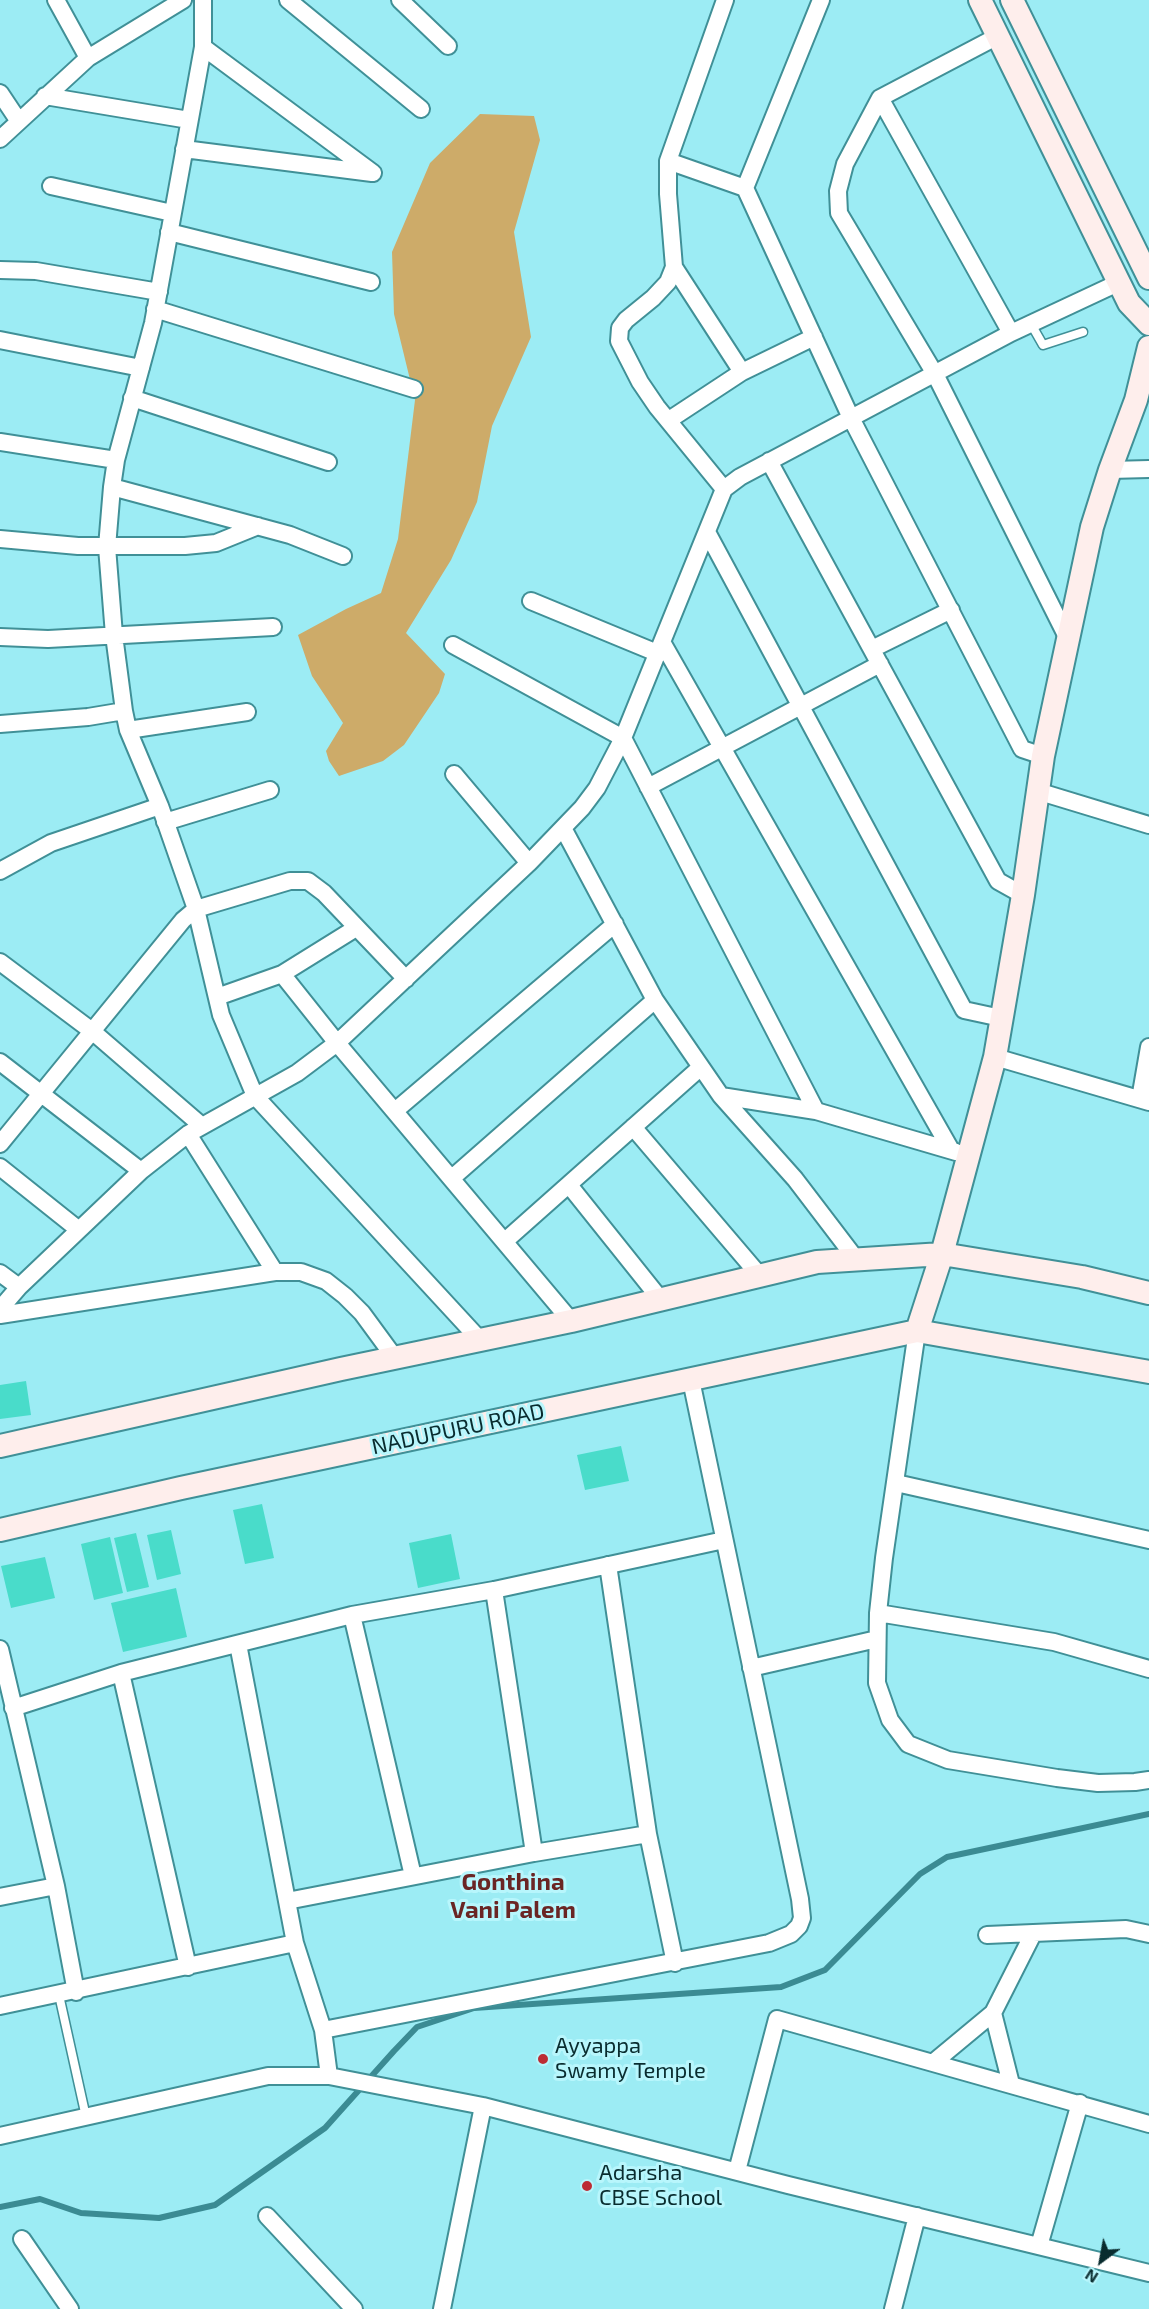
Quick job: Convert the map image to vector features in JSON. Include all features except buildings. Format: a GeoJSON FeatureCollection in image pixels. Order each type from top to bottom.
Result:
{"type":"FeatureCollection","features":[{"type":"Feature","properties":{"kind":"street"},"geometry":{"type":"LineString","coordinates":[[56,0],[88,58]]}},
{"type":"Feature","properties":{"kind":"street"},"geometry":{"type":"LineString","coordinates":[[0,139],[88,58],[164,5],[183,0]]}},
{"type":"Feature","properties":{"kind":"street"},"geometry":{"type":"LineString","coordinates":[[203,0],[203,47],[159,292],[116,460],[112,487],[107,547],[114,635],[124,711],[128,730],[163,814],[196,909],[220,1015],[255,1096],[480,1340]]}},
{"type":"Feature","properties":{"kind":"street"},"geometry":{"type":"LineString","coordinates":[[288,0],[421,109]]}},
{"type":"Feature","properties":{"kind":"street"},"geometry":{"type":"LineString","coordinates":[[400,0],[448,45]]}},
{"type":"Feature","properties":{"kind":"street"},"geometry":{"type":"LineString","coordinates":[[724,489],[640,382],[619,341],[620,328],[668,282],[674,267],[668,194],[668,161],[725,0]]}},
{"type":"Feature","properties":{"kind":"street"},"geometry":{"type":"LineString","coordinates":[[745,188],[821,0]]}},
{"type":"Feature","properties":{"kind":"street"},"geometry":{"type":"LineString","coordinates":[[980,0],[1129,303],[1149,324]]}},
{"type":"Feature","properties":{"kind":"street"},"geometry":{"type":"LineString","coordinates":[[1012,0],[1149,278]]}},
{"type":"Feature","properties":{"kind":"street"},"geometry":{"type":"LineString","coordinates":[[998,36],[880,98],[845,164],[838,191],[840,213],[934,374],[1068,639]]}},
{"type":"Feature","properties":{"kind":"street"},"geometry":{"type":"LineString","coordinates":[[184,149],[373,173],[203,47]]}},
{"type":"Feature","properties":{"kind":"street"},"geometry":{"type":"LineString","coordinates":[[0,93],[18,120]]}},
{"type":"Feature","properties":{"kind":"street"},"geometry":{"type":"LineString","coordinates":[[45,96],[189,120]]}},
{"type":"Feature","properties":{"kind":"street"},"geometry":{"type":"LineString","coordinates":[[880,98],[1011,333]]}},
{"type":"Feature","properties":{"kind":"street"},"geometry":{"type":"LineString","coordinates":[[668,161],[745,188],[851,418],[1022,748],[1043,756]]}},
{"type":"Feature","properties":{"kind":"street"},"geometry":{"type":"LineString","coordinates":[[51,186],[172,213]]}},
{"type":"Feature","properties":{"kind":"street"},"geometry":{"type":"LineString","coordinates":[[169,232],[372,282]]}},
{"type":"Feature","properties":{"kind":"street"},"geometry":{"type":"LineString","coordinates":[[674,267],[742,372]]}},
{"type":"Feature","properties":{"kind":"street"},"geometry":{"type":"LineString","coordinates":[[0,270],[36,271],[159,292]]}},
{"type":"Feature","properties":{"kind":"street"},"geometry":{"type":"LineString","coordinates":[[0,1310],[19,1287],[141,1171],[188,1134],[297,1073],[337,1043],[529,863],[563,828],[597,788],[623,738],[724,489],[769,461],[1011,333],[1120,282]]}},
{"type":"Feature","properties":{"kind":"street"},"geometry":{"type":"LineString","coordinates":[[155,309],[414,389]]}},
{"type":"Feature","properties":{"kind":"street"},"geometry":{"type":"LineString","coordinates":[[669,420],[742,372],[814,338]]}},
{"type":"Feature","properties":{"kind":"street"},"geometry":{"type":"LineString","coordinates":[[0,340],[141,368]]}},
{"type":"Feature","properties":{"kind":"street"},"geometry":{"type":"LineString","coordinates":[[1149,346],[1136,400],[1092,527],[1043,756],[1023,895],[995,1057],[960,1153],[942,1254],[917,1331],[884,1558],[877,1639],[877,1683],[890,1720],[908,1744],[948,1760],[1057,1778],[1098,1783],[1149,1780]]}},
{"type":"Feature","properties":{"kind":"street"},"geometry":{"type":"LineString","coordinates":[[132,398],[328,462]]}},
{"type":"Feature","properties":{"kind":"street"},"geometry":{"type":"LineString","coordinates":[[0,442],[116,460]]}},
{"type":"Feature","properties":{"kind":"street"},"geometry":{"type":"LineString","coordinates":[[769,461],[998,881],[1023,895]]}},
{"type":"Feature","properties":{"kind":"street"},"geometry":{"type":"LineString","coordinates":[[1110,470],[1149,470]]}},
{"type":"Feature","properties":{"kind":"street"},"geometry":{"type":"LineString","coordinates":[[112,487],[290,535],[343,556]]}},
{"type":"Feature","properties":{"kind":"street"},"geometry":{"type":"LineString","coordinates":[[0,539],[78,546],[185,546],[216,543],[258,526]]}},
{"type":"Feature","properties":{"kind":"street"},"geometry":{"type":"LineString","coordinates":[[706,532],[964,1010],[1002,1018]]}},
{"type":"Feature","properties":{"kind":"street"},"geometry":{"type":"LineString","coordinates":[[531,601],[660,647],[723,749],[960,1153]]}},
{"type":"Feature","properties":{"kind":"street"},"geometry":{"type":"LineString","coordinates":[[872,649],[951,610]]}},
{"type":"Feature","properties":{"kind":"street"},"geometry":{"type":"LineString","coordinates":[[0,637],[48,639],[273,627]]}},
{"type":"Feature","properties":{"kind":"street"},"geometry":{"type":"LineString","coordinates":[[453,645],[623,738],[816,1110]]}},
{"type":"Feature","properties":{"kind":"street"},"geometry":{"type":"LineString","coordinates":[[648,787],[880,664]]}},
{"type":"Feature","properties":{"kind":"street"},"geometry":{"type":"LineString","coordinates":[[0,724],[88,717],[124,711]]}},
{"type":"Feature","properties":{"kind":"street"},"geometry":{"type":"LineString","coordinates":[[128,730],[247,712]]}},
{"type":"Feature","properties":{"kind":"street"},"geometry":{"type":"LineString","coordinates":[[454,774],[529,863]]}},
{"type":"Feature","properties":{"kind":"street"},"geometry":{"type":"LineString","coordinates":[[0,871],[51,843],[163,814],[270,790]]}},
{"type":"Feature","properties":{"kind":"street"},"geometry":{"type":"LineString","coordinates":[[1037,790],[1149,825]]}},
{"type":"Feature","properties":{"kind":"street"},"geometry":{"type":"LineString","coordinates":[[563,828],[655,1000],[721,1096],[795,1179],[856,1259]]}},
{"type":"Feature","properties":{"kind":"street"},"geometry":{"type":"LineString","coordinates":[[0,1144],[183,920],[196,909],[290,881],[308,881],[324,893],[406,979]]}},
{"type":"Feature","properties":{"kind":"street"},"geometry":{"type":"LineString","coordinates":[[396,1110],[615,924]]}},
{"type":"Feature","properties":{"kind":"street"},"geometry":{"type":"LineString","coordinates":[[217,997],[282,974],[356,928]]}},
{"type":"Feature","properties":{"kind":"street"},"geometry":{"type":"LineString","coordinates":[[0,962],[92,1031],[202,1126]]}},
{"type":"Feature","properties":{"kind":"street"},"geometry":{"type":"LineString","coordinates":[[282,974],[337,1043],[396,1110],[571,1321]]}},
{"type":"Feature","properties":{"kind":"street"},"geometry":{"type":"LineString","coordinates":[[452,1178],[655,1000]]}},
{"type":"Feature","properties":{"kind":"street"},"geometry":{"type":"LineString","coordinates":[[995,1057],[1144,1100],[1149,1047]]}},
{"type":"Feature","properties":{"kind":"street"},"geometry":{"type":"LineString","coordinates":[[0,1062],[141,1171]]}},
{"type":"Feature","properties":{"kind":"street"},"geometry":{"type":"LineString","coordinates":[[505,1241],[701,1067]]}},
{"type":"Feature","properties":{"kind":"street"},"geometry":{"type":"LineString","coordinates":[[721,1096],[816,1110],[960,1153]]}},
{"type":"Feature","properties":{"kind":"street"},"geometry":{"type":"LineString","coordinates":[[633,1127],[760,1276]]}},
{"type":"Feature","properties":{"kind":"street"},"geometry":{"type":"LineString","coordinates":[[188,1134],[274,1272]]}},
{"type":"Feature","properties":{"kind":"street"},"geometry":{"type":"LineString","coordinates":[[0,1167],[79,1230]]}},
{"type":"Feature","properties":{"kind":"street"},"geometry":{"type":"LineString","coordinates":[[569,1185],[661,1300]]}},
{"type":"Feature","properties":{"kind":"street"},"geometry":{"type":"LineString","coordinates":[[0,1446],[571,1321],[817,1262],[942,1254],[1082,1277],[1149,1293]]}},
{"type":"Feature","properties":{"kind":"street"},"geometry":{"type":"LineString","coordinates":[[0,1315],[274,1272],[301,1272],[326,1281],[345,1296],[362,1313],[395,1358]]}},
{"type":"Feature","properties":{"kind":"street"},"geometry":{"type":"LineString","coordinates":[[0,1273],[19,1287]]}},
{"type":"Feature","properties":{"kind":"street"},"geometry":{"type":"LineString","coordinates":[[917,1331],[1149,1372]]}},
{"type":"Feature","properties":{"kind":"street","name":"NADUPURU ROAD"},"geometry":{"type":"LineString","coordinates":[[0,1530],[181,1488],[917,1331]]}},
{"type":"Feature","properties":{"kind":"street"},"geometry":{"type":"LineString","coordinates":[[323,2030],[769,1943],[791,1934],[799,1926],[802,1918],[800,1899],[691,1380]]}},
{"type":"Feature","properties":{"kind":"street"},"geometry":{"type":"LineString","coordinates":[[896,1483],[1149,1540]]}},
{"type":"Feature","properties":{"kind":"street"},"geometry":{"type":"LineString","coordinates":[[13,1708],[121,1674],[352,1615],[494,1590],[724,1540]]}},
{"type":"Feature","properties":{"kind":"street"},"geometry":{"type":"LineString","coordinates":[[608,1565],[648,1834],[675,1963]]}},
{"type":"Feature","properties":{"kind":"street"},"geometry":{"type":"LineString","coordinates":[[494,1590],[534,1853]]}},
{"type":"Feature","properties":{"kind":"street"},"geometry":{"type":"LineString","coordinates":[[878,1614],[1054,1642],[1149,1669]]}},
{"type":"Feature","properties":{"kind":"street"},"geometry":{"type":"LineString","coordinates":[[352,1615],[413,1876]]}},
{"type":"Feature","properties":{"kind":"street"},"geometry":{"type":"LineString","coordinates":[[751,1668],[877,1639]]}},
{"type":"Feature","properties":{"kind":"street"},"geometry":{"type":"LineString","coordinates":[[238,1644],[295,1943],[323,2030],[329,2076]]}},
{"type":"Feature","properties":{"kind":"street"},"geometry":{"type":"LineString","coordinates":[[0,1649],[57,1886],[68,1993]]}},
{"type":"Feature","properties":{"kind":"street"},"geometry":{"type":"LineString","coordinates":[[121,1674],[188,1967]]}},
{"type":"Feature","properties":{"kind":"street"},"geometry":{"type":"LineString","coordinates":[[287,1901],[534,1853],[648,1834]]}},
{"type":"Feature","properties":{"kind":"street"},"geometry":{"type":"LineString","coordinates":[[0,1897],[57,1886]]}},
{"type":"Feature","properties":{"kind":"street"},"geometry":{"type":"LineString","coordinates":[[987,1935],[1126,1929],[1149,1934]]}},
{"type":"Feature","properties":{"kind":"street"},"geometry":{"type":"LineString","coordinates":[[934,2062],[993,2013],[1033,1934]]}},
{"type":"Feature","properties":{"kind":"street"},"geometry":{"type":"LineString","coordinates":[[0,2006],[295,1943]]}},
{"type":"Feature","properties":{"kind":"street"},"geometry":{"type":"LineString","coordinates":[[993,2013],[1011,2084]]}},
{"type":"Feature","properties":{"kind":"street"},"geometry":{"type":"LineString","coordinates":[[737,2171],[777,2019],[1149,2124]]}},
{"type":"Feature","properties":{"kind":"street"},"geometry":{"type":"LineString","coordinates":[[0,2136],[268,2076],[329,2076],[483,2106],[1149,2273]]}},
{"type":"Feature","properties":{"kind":"street"},"geometry":{"type":"LineString","coordinates":[[1039,2246],[1080,2103]]}},
{"type":"Feature","properties":{"kind":"street"},"geometry":{"type":"LineString","coordinates":[[442,2309],[483,2106]]}},
{"type":"Feature","properties":{"kind":"street"},"geometry":{"type":"LineString","coordinates":[[267,2216],[354,2309]]}},
{"type":"Feature","properties":{"kind":"street"},"geometry":{"type":"LineString","coordinates":[[893,2309],[917,2216]]}},
{"type":"Feature","properties":{"kind":"street"},"geometry":{"type":"LineString","coordinates":[[22,2240],[69,2309]]}},
{"type":"Feature","properties":{"kind":"lane"},"geometry":{"type":"LineString","coordinates":[[1031,324],[1043,345],[1083,332]]}},
{"type":"Feature","properties":{"kind":"lane"},"geometry":{"type":"LineString","coordinates":[[68,1993],[86,2116]]}},
{"type":"Feature","properties":{"kind":"shaded area"},"geometry":{"type":"Polygon","coordinates":[[[480,114],[534,116],[540,140],[514,232],[531,337],[492,426],[477,502],[451,560],[406,633],[445,674],[439,693],[404,745],[383,761],[339,776],[329,761],[326,751],[343,723],[312,676],[298,635],[381,593],[398,539],[415,400],[394,314],[392,252],[430,163],[480,114]]]}},
{"type":"Feature","properties":{"kind":"waterway"},"geometry":{"type":"LineString","coordinates":[[0,2207],[40,2199],[81,2213],[159,2218],[215,2205],[325,2128],[417,2027],[474,2008],[781,1987],[825,1970],[920,1874],[947,1857],[1149,1814]]}},
{"type":"Feature","properties":{"kind":"place","name":"Ayyappa Swamy Temple"},"geometry":{"type":"Point","coordinates":[543,2059]}},
{"type":"Feature","properties":{"kind":"place","name":"Adarsha CBSE School"},"geometry":{"type":"Point","coordinates":[587,2186]}},
{"type":"Feature","properties":{"kind":"district","name":"Gonthina Vani Palem"},"geometry":{"type":"Point","coordinates":[513,1896]}}]}
